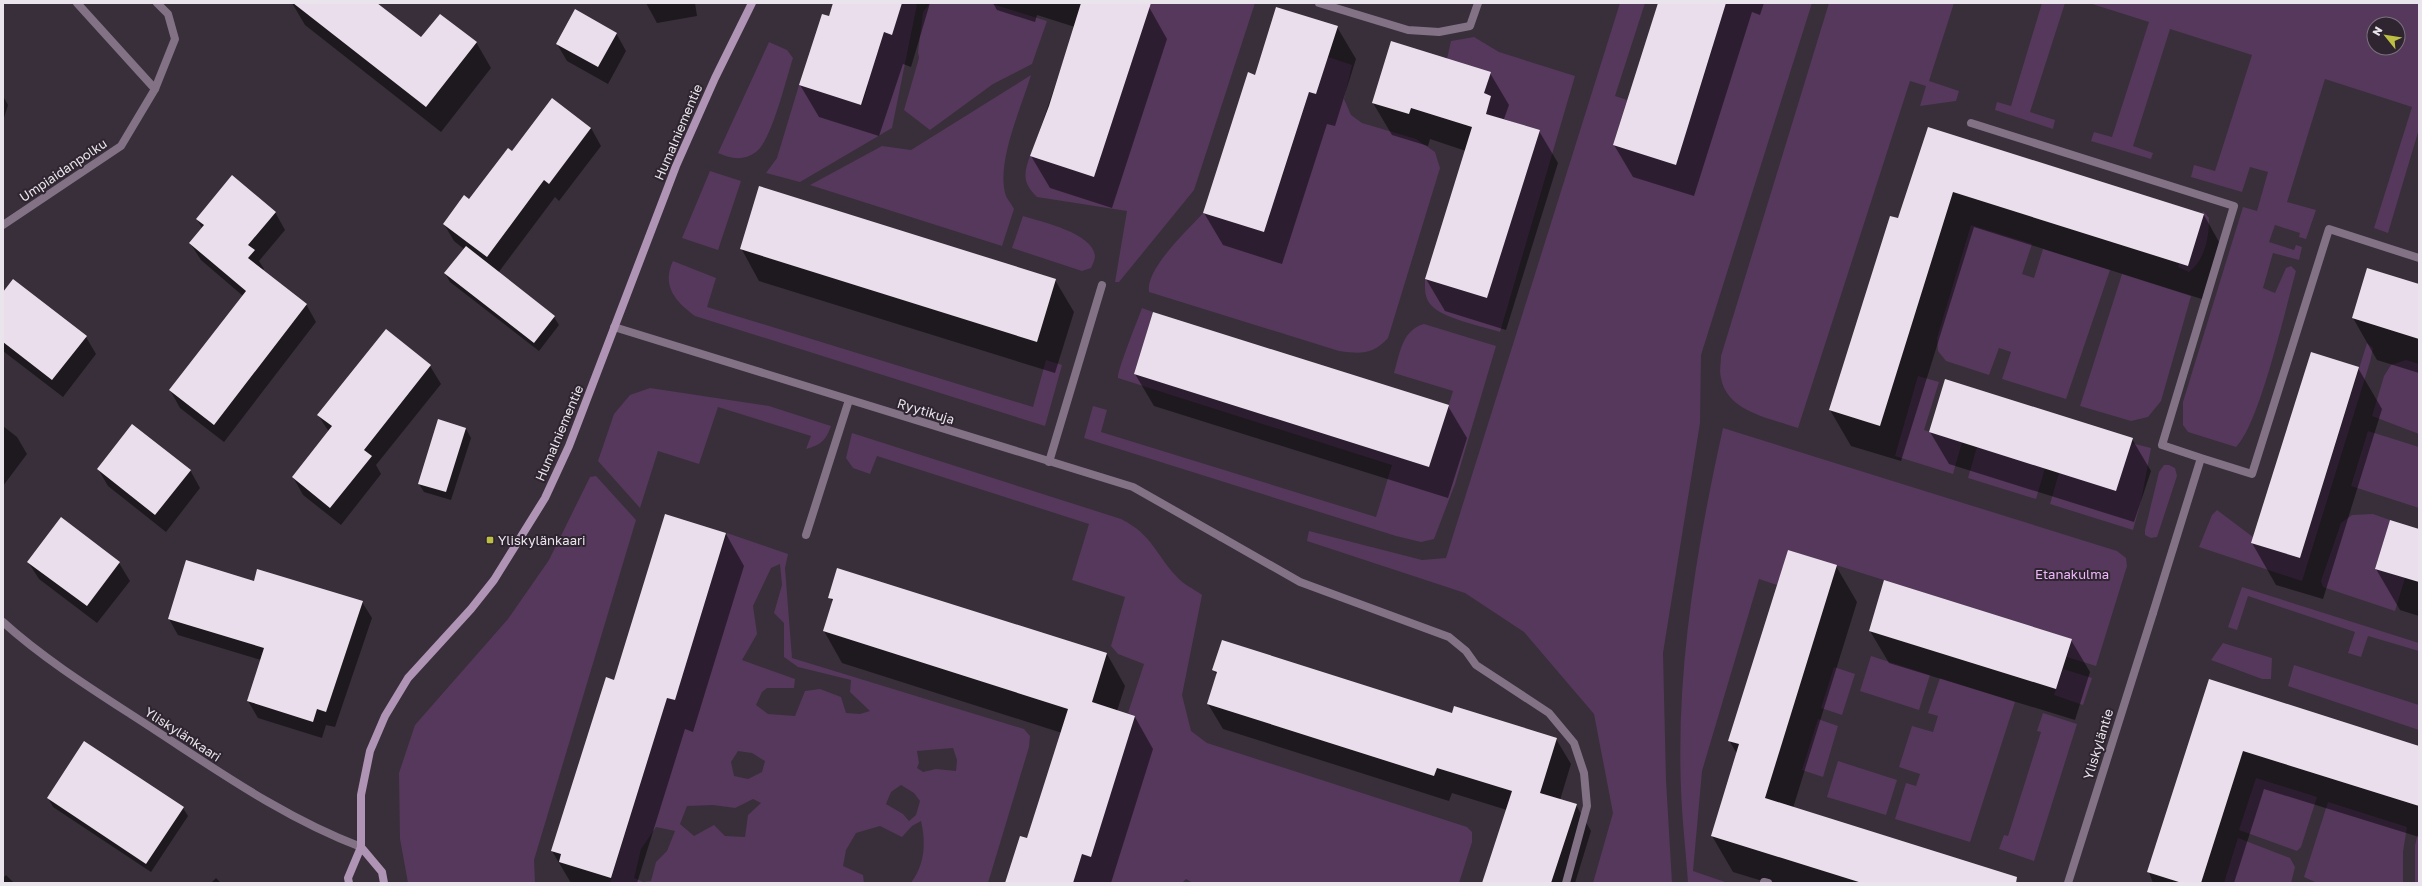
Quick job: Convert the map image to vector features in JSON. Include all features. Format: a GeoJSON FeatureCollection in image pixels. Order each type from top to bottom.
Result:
{"type":"FeatureCollection","features":[{"type":"Feature","properties":{"kind":"street"},"geometry":{"type":"LineString","coordinates":[[77,3],[155,89]]}},
{"type":"Feature","properties":{"kind":"street","name":"Umpiaidanpolku"},"geometry":{"type":"LineString","coordinates":[[3,225],[121,146],[155,89],[175,39],[168,14],[157,3]]}},
{"type":"Feature","properties":{"kind":"street","name":"Humalniementie"},"geometry":{"type":"LineString","coordinates":[[349,883],[348,878],[361,847],[360,795],[370,752],[385,716],[408,678],[471,609],[494,580],[518,544],[545,498],[569,446],[678,160],[715,78],[752,3]]}},
{"type":"Feature","properties":{"kind":"street"},"geometry":{"type":"LineString","coordinates":[[1319,3],[1408,30],[1439,32],[1470,26],[1478,3]]}},
{"type":"Feature","properties":{"kind":"street"},"geometry":{"type":"LineString","coordinates":[[1971,123],[2234,206],[2162,445],[2252,474],[2329,229],[2419,258]]}},
{"type":"Feature","properties":{"kind":"street"},"geometry":{"type":"LineString","coordinates":[[1049,462],[1102,285]]}},
{"type":"Feature","properties":{"kind":"street","name":"Ryytikuja"},"geometry":{"type":"LineString","coordinates":[[614,327],[1133,487],[1300,582],[1449,637],[1466,651],[1476,665],[1549,713],[1574,743],[1584,774],[1587,806],[1566,883]]}},
{"type":"Feature","properties":{"kind":"street"},"geometry":{"type":"LineString","coordinates":[[806,534],[849,400]]}},
{"type":"Feature","properties":{"kind":"street","name":"Yliskyläntie"},"geometry":{"type":"LineString","coordinates":[[2068,883],[2201,458]]}},
{"type":"Feature","properties":{"kind":"street","name":"Yliskylänkaari"},"geometry":{"type":"LineString","coordinates":[[3,622],[129,714],[253,794],[323,833],[361,847]]}},
{"type":"Feature","properties":{"kind":"street"},"geometry":{"type":"LineString","coordinates":[[361,847],[382,872],[384,883]]}},
{"type":"Feature","properties":{"kind":"green space"},"geometry":{"type":"Polygon","coordinates":[[[902,3],[917,4],[892,128],[800,182],[766,173],[777,158],[799,85],[862,105],[868,86],[860,83],[871,50],[878,52],[884,32],[892,35],[902,3]]]}},
{"type":"Feature","properties":{"kind":"green space"},"geometry":{"type":"Polygon","coordinates":[[[930,3],[989,3],[1047,21],[1032,64],[993,84],[930,130],[904,110],[919,58],[918,52],[923,12],[930,3]]]}},
{"type":"Feature","properties":{"kind":"green space"},"geometry":{"type":"Polygon","coordinates":[[[1138,3],[1255,3],[1194,190],[1119,282],[1115,282],[1127,211],[1037,197],[1029,187],[1025,174],[1030,156],[1094,177],[1101,157],[1093,154],[1110,128],[1134,55],[1138,3]]]}},
{"type":"Feature","properties":{"kind":"green space"},"geometry":{"type":"Polygon","coordinates":[[[1620,3],[1645,3],[1615,96],[1627,100],[1613,145],[1676,165],[1682,146],[1674,143],[1691,117],[1713,47],[1705,44],[1714,17],[1721,19],[1726,3],[1812,3],[1701,355],[1700,423],[1663,653],[1666,780],[1672,883],[1593,883],[1613,813],[1594,714],[1524,632],[1465,593],[1307,541],[1309,531],[1422,560],[1446,558],[1620,3]]]}},
{"type":"Feature","properties":{"kind":"green space"},"geometry":{"type":"Polygon","coordinates":[[[1829,3],[1954,3],[1929,81],[1959,91],[1956,101],[1920,106],[1926,86],[1910,81],[1798,428],[1751,412],[1732,399],[1725,390],[1721,378],[1721,356],[1829,3]]]}},
{"type":"Feature","properties":{"kind":"green space"},"geometry":{"type":"Polygon","coordinates":[[[2042,3],[2065,3],[2030,112],[2055,120],[2053,129],[1995,110],[1997,102],[2011,106],[2042,3]]]}},
{"type":"Feature","properties":{"kind":"green space"},"geometry":{"type":"Polygon","coordinates":[[[2089,3],[2419,3],[2419,129],[2388,233],[2374,228],[2412,107],[2325,79],[2287,202],[2316,210],[2306,239],[2299,237],[2300,233],[2275,225],[2269,242],[2294,250],[2296,245],[2302,247],[2299,260],[2273,253],[2263,288],[2275,293],[2286,268],[2291,266],[2296,271],[2271,365],[2254,416],[2245,435],[2236,447],[2188,432],[2183,425],[2183,402],[2243,207],[2257,211],[2268,172],[2250,167],[2242,192],[2191,177],[2194,165],[2215,171],[2252,55],[2170,29],[2133,146],[2153,153],[2151,159],[2091,141],[2094,132],[2112,137],[2149,22],[2089,3]]]}},
{"type":"Feature","properties":{"kind":"green space"},"geometry":{"type":"Polygon","coordinates":[[[1474,37],[1499,52],[1575,76],[1500,332],[1463,322],[1437,310],[1429,302],[1425,289],[1425,279],[1487,298],[1493,278],[1486,275],[1502,250],[1540,130],[1486,114],[1491,96],[1484,93],[1447,59],[1451,41],[1474,37]]]}},
{"type":"Feature","properties":{"kind":"green space"},"geometry":{"type":"Polygon","coordinates":[[[769,42],[787,50],[793,58],[768,135],[756,152],[747,157],[733,158],[718,153],[769,42]]]}},
{"type":"Feature","properties":{"kind":"green space"},"geometry":{"type":"Polygon","coordinates":[[[1328,57],[1352,65],[1344,99],[1351,115],[1362,123],[1416,139],[1435,152],[1440,168],[1388,338],[1377,348],[1360,353],[1339,351],[1149,292],[1150,283],[1160,261],[1178,239],[1203,213],[1264,232],[1270,215],[1263,212],[1274,179],[1281,181],[1309,92],[1316,94],[1328,57]]]}},
{"type":"Feature","properties":{"kind":"green space"},"geometry":{"type":"Polygon","coordinates":[[[1031,75],[1011,135],[1004,168],[1006,196],[1014,209],[1002,246],[810,185],[882,146],[911,150],[1031,75]]]}},
{"type":"Feature","properties":{"kind":"green space"},"geometry":{"type":"Polygon","coordinates":[[[710,171],[741,181],[718,250],[682,238],[710,171]]]}},
{"type":"Feature","properties":{"kind":"green space"},"geometry":{"type":"Polygon","coordinates":[[[2203,211],[2209,218],[2207,240],[2199,261],[2189,272],[2178,267],[2179,263],[2188,266],[2203,211]]]}},
{"type":"Feature","properties":{"kind":"green space"},"geometry":{"type":"Polygon","coordinates":[[[1023,216],[1054,225],[1086,241],[1092,248],[1095,256],[1091,268],[1082,271],[1012,248],[1023,216]]]}},
{"type":"Feature","properties":{"kind":"green space"},"geometry":{"type":"Polygon","coordinates":[[[1971,225],[2032,244],[2022,274],[2034,278],[2043,249],[2110,270],[2066,399],[2002,379],[2011,352],[1999,348],[1989,375],[1946,361],[1938,351],[1937,338],[1971,225]]]}},
{"type":"Feature","properties":{"kind":"green space"},"geometry":{"type":"Polygon","coordinates":[[[673,261],[716,278],[707,307],[1033,407],[1046,360],[1062,365],[1045,426],[695,316],[682,305],[672,293],[669,278],[673,261]]]}},
{"type":"Feature","properties":{"kind":"green space"},"geometry":{"type":"Polygon","coordinates":[[[2122,274],[2191,296],[2161,401],[2148,417],[2131,421],[2080,406],[2122,274]]]}},
{"type":"Feature","properties":{"kind":"green space"},"geometry":{"type":"Polygon","coordinates":[[[1142,308],[1153,312],[1134,374],[1429,467],[1453,391],[1394,373],[1400,350],[1406,337],[1411,331],[1424,324],[1496,346],[1455,484],[1434,539],[1421,542],[1396,536],[1084,438],[1093,406],[1107,410],[1101,432],[1376,517],[1392,465],[1118,378],[1124,356],[1142,308]]]}},
{"type":"Feature","properties":{"kind":"green space"},"geometry":{"type":"Polygon","coordinates":[[[2367,343],[2373,348],[2370,362],[2302,581],[2199,547],[2212,515],[2217,510],[2253,537],[2251,543],[2300,558],[2367,343]]]}},
{"type":"Feature","properties":{"kind":"green space"},"geometry":{"type":"Polygon","coordinates":[[[2406,360],[2419,364],[2419,434],[2372,416],[2384,376],[2391,365],[2406,360]]]}},
{"type":"Feature","properties":{"kind":"green space"},"geometry":{"type":"Polygon","coordinates":[[[1918,376],[1939,382],[1924,430],[1962,442],[1953,474],[1895,456],[1918,376]]]}},
{"type":"Feature","properties":{"kind":"green space"},"geometry":{"type":"Polygon","coordinates":[[[650,388],[769,406],[831,426],[825,438],[819,444],[806,449],[811,436],[718,407],[699,464],[658,451],[640,508],[598,461],[614,414],[630,395],[650,388]]]}},
{"type":"Feature","properties":{"kind":"green space","name":"Etanakulma"},"geometry":{"type":"Polygon","coordinates":[[[1723,428],[2117,551],[2126,558],[2127,566],[2096,666],[2067,657],[2072,639],[1788,550],[1777,585],[1759,579],[1702,771],[1693,871],[1728,883],[1688,883],[1682,801],[1680,744],[1685,653],[1697,562],[1723,428]]]}},
{"type":"Feature","properties":{"kind":"green space"},"geometry":{"type":"Polygon","coordinates":[[[2368,431],[2419,447],[2419,508],[2351,486],[2368,431]]]}},
{"type":"Feature","properties":{"kind":"green space"},"geometry":{"type":"Polygon","coordinates":[[[852,433],[1121,519],[1132,525],[1153,545],[1179,580],[1202,595],[1182,695],[1191,731],[1207,743],[1467,827],[1472,832],[1472,842],[1459,883],[1193,883],[1186,879],[1182,883],[1073,883],[1082,854],[1090,857],[1119,768],[1111,765],[1130,734],[1135,716],[1128,713],[1144,664],[1118,654],[1111,646],[1125,597],[1072,580],[1089,524],[877,456],[870,474],[853,468],[846,458],[852,433]]]}},
{"type":"Feature","properties":{"kind":"green space"},"geometry":{"type":"Polygon","coordinates":[[[2131,443],[2151,448],[2141,501],[2133,530],[2050,504],[2059,473],[2131,443]]]}},
{"type":"Feature","properties":{"kind":"green space"},"geometry":{"type":"Polygon","coordinates":[[[1977,447],[2045,468],[2036,499],[1968,478],[1977,447]]]}},
{"type":"Feature","properties":{"kind":"green space"},"geometry":{"type":"Polygon","coordinates":[[[2164,465],[2169,465],[2175,468],[2177,476],[2157,537],[2151,538],[2145,535],[2145,530],[2159,472],[2164,465]]]}},
{"type":"Feature","properties":{"kind":"green space"},"geometry":{"type":"Polygon","coordinates":[[[596,476],[636,520],[534,860],[535,883],[408,883],[400,839],[399,773],[415,725],[508,619],[549,560],[590,477],[596,476]]]}},
{"type":"Feature","properties":{"kind":"green space"},"geometry":{"type":"Polygon","coordinates":[[[2373,514],[2390,520],[2375,569],[2405,578],[2395,611],[2323,587],[2321,581],[2341,523],[2352,515],[2373,514]]]}},
{"type":"Feature","properties":{"kind":"green space"},"geometry":{"type":"Polygon","coordinates":[[[727,533],[788,554],[785,568],[792,658],[1024,729],[1030,736],[1029,747],[988,883],[911,883],[916,876],[922,861],[924,837],[921,821],[912,826],[902,837],[880,826],[856,833],[846,850],[843,866],[863,875],[864,883],[610,883],[667,698],[675,700],[686,663],[688,633],[695,635],[712,579],[714,549],[721,551],[727,533]],[[780,564],[771,568],[753,606],[757,634],[742,660],[795,679],[794,688],[767,688],[762,692],[756,705],[768,714],[795,716],[805,691],[820,689],[841,697],[846,713],[860,714],[870,711],[850,692],[851,680],[798,667],[784,657],[784,623],[774,613],[782,585],[780,564]],[[953,748],[917,751],[919,763],[917,768],[923,772],[936,769],[956,771],[957,760],[953,748]],[[738,751],[731,762],[734,776],[748,779],[762,772],[765,761],[752,753],[738,751]],[[901,785],[891,792],[886,804],[903,814],[909,821],[916,815],[920,801],[914,793],[901,785]],[[753,799],[735,808],[713,805],[687,806],[680,824],[694,836],[714,825],[725,836],[745,837],[748,815],[761,803],[753,799]],[[656,827],[641,849],[634,878],[643,882],[651,881],[656,862],[667,851],[675,831],[656,827]]]}},
{"type":"Feature","properties":{"kind":"green space"},"geometry":{"type":"Polygon","coordinates":[[[2242,587],[2419,643],[2419,651],[2368,636],[2361,657],[2348,653],[2355,632],[2248,596],[2237,630],[2228,627],[2242,587]]]}},
{"type":"Feature","properties":{"kind":"green space"},"geometry":{"type":"Polygon","coordinates":[[[2223,643],[2272,658],[2271,679],[2262,679],[2211,660],[2223,643]]]}},
{"type":"Feature","properties":{"kind":"green space"},"geometry":{"type":"Polygon","coordinates":[[[1871,656],[1930,675],[1919,710],[1860,691],[1871,656]]]}},
{"type":"Feature","properties":{"kind":"green space"},"geometry":{"type":"Polygon","coordinates":[[[2294,665],[2419,705],[2419,730],[2288,686],[2294,665]]]}},
{"type":"Feature","properties":{"kind":"green space"},"geometry":{"type":"Polygon","coordinates":[[[1834,667],[1855,674],[1842,715],[1821,708],[1834,667]]]}},
{"type":"Feature","properties":{"kind":"green space"},"geometry":{"type":"Polygon","coordinates":[[[2063,669],[2092,678],[2083,705],[2054,695],[2063,669]]]}},
{"type":"Feature","properties":{"kind":"green space"},"geometry":{"type":"Polygon","coordinates":[[[1940,678],[2015,702],[1970,842],[1895,819],[1906,783],[1916,786],[1920,774],[1899,767],[1912,726],[1933,732],[1938,716],[1928,713],[1940,678]]]}},
{"type":"Feature","properties":{"kind":"green space"},"geometry":{"type":"Polygon","coordinates":[[[2043,713],[2077,724],[2034,861],[1999,849],[2004,835],[2008,836],[2041,732],[2037,731],[2043,713]]]}},
{"type":"Feature","properties":{"kind":"green space"},"geometry":{"type":"Polygon","coordinates":[[[1818,719],[1838,726],[1823,777],[1802,770],[1818,719]]]}},
{"type":"Feature","properties":{"kind":"green space"},"geometry":{"type":"Polygon","coordinates":[[[1838,761],[1897,780],[1886,815],[1827,797],[1838,761]]]}},
{"type":"Feature","properties":{"kind":"green space"},"geometry":{"type":"Polygon","coordinates":[[[2256,778],[2317,797],[2301,847],[2297,851],[2239,830],[2256,778]]]}},
{"type":"Feature","properties":{"kind":"green space"},"geometry":{"type":"Polygon","coordinates":[[[2328,802],[2407,827],[2403,852],[2403,883],[2317,883],[2304,877],[2328,802]]]}},
{"type":"Feature","properties":{"kind":"green space"},"geometry":{"type":"Polygon","coordinates":[[[2419,830],[2419,883],[2415,883],[2415,845],[2419,830]]]}},
{"type":"Feature","properties":{"kind":"green space"},"geometry":{"type":"Polygon","coordinates":[[[2238,838],[2290,858],[2295,867],[2291,883],[2224,883],[2238,838]]]}},
{"type":"Feature","properties":{"kind":"building"},"geometry":{"type":"Polygon","coordinates":[[[293,3],[377,3],[421,37],[440,14],[477,42],[426,107],[293,3]]]}},
{"type":"Feature","properties":{"kind":"building"},"geometry":{"type":"Polygon","coordinates":[[[833,3],[902,3],[892,35],[884,32],[861,105],[799,85],[822,14],[829,16],[833,3]]]}},
{"type":"Feature","properties":{"kind":"building"},"geometry":{"type":"Polygon","coordinates":[[[1081,3],[1151,3],[1094,177],[1030,156],[1049,106],[1081,3]]]}},
{"type":"Feature","properties":{"kind":"building"},"geometry":{"type":"Polygon","coordinates":[[[1658,3],[1726,3],[1676,165],[1613,145],[1658,3]]]}},
{"type":"Feature","properties":{"kind":"building"},"geometry":{"type":"Polygon","coordinates":[[[1276,7],[1338,26],[1316,94],[1309,92],[1264,232],[1203,213],[1248,72],[1255,75],[1276,7]]]}},
{"type":"Feature","properties":{"kind":"building"},"geometry":{"type":"Polygon","coordinates":[[[575,9],[617,33],[598,67],[556,44],[575,9]]]}},
{"type":"Feature","properties":{"kind":"building"},"geometry":{"type":"Polygon","coordinates":[[[1391,41],[1491,72],[1484,93],[1491,96],[1486,114],[1540,130],[1487,298],[1425,279],[1472,127],[1411,108],[1409,114],[1372,103],[1391,41]]]}},
{"type":"Feature","properties":{"kind":"building"},"geometry":{"type":"Polygon","coordinates":[[[552,98],[591,128],[549,184],[544,180],[487,257],[443,224],[464,195],[469,199],[508,148],[512,151],[552,98]]]}},
{"type":"Feature","properties":{"kind":"building"},"geometry":{"type":"Polygon","coordinates":[[[1928,127],[2204,214],[2188,266],[1953,192],[1880,426],[1829,410],[1890,216],[1898,218],[1928,127]]]}},
{"type":"Feature","properties":{"kind":"building"},"geometry":{"type":"Polygon","coordinates":[[[232,175],[276,212],[248,245],[255,250],[248,258],[307,304],[214,425],[169,390],[246,291],[189,243],[204,225],[196,219],[232,175]]]}},
{"type":"Feature","properties":{"kind":"building"},"geometry":{"type":"Polygon","coordinates":[[[759,186],[1056,279],[1037,342],[740,249],[759,186]]]}},
{"type":"Feature","properties":{"kind":"building"},"geometry":{"type":"Polygon","coordinates":[[[466,246],[555,316],[534,343],[444,273],[466,246]]]}},
{"type":"Feature","properties":{"kind":"building"},"geometry":{"type":"Polygon","coordinates":[[[2367,268],[2419,284],[2419,339],[2352,318],[2367,268]]]}},
{"type":"Feature","properties":{"kind":"building"},"geometry":{"type":"Polygon","coordinates":[[[13,279],[87,336],[52,380],[3,342],[3,292],[13,279]]]}},
{"type":"Feature","properties":{"kind":"building"},"geometry":{"type":"Polygon","coordinates":[[[1153,312],[1449,405],[1429,467],[1134,374],[1153,312]]]}},
{"type":"Feature","properties":{"kind":"building"},"geometry":{"type":"Polygon","coordinates":[[[386,329],[431,365],[364,450],[372,456],[330,508],[292,477],[332,426],[317,415],[386,329]]]}},
{"type":"Feature","properties":{"kind":"building"},"geometry":{"type":"Polygon","coordinates":[[[2311,352],[2359,367],[2300,558],[2251,543],[2311,352]]]}},
{"type":"Feature","properties":{"kind":"building"},"geometry":{"type":"Polygon","coordinates":[[[1945,379],[2133,438],[2116,491],[1929,432],[1945,379]]]}},
{"type":"Feature","properties":{"kind":"building"},"geometry":{"type":"Polygon","coordinates":[[[438,419],[466,428],[446,492],[418,484],[438,419]]]}},
{"type":"Feature","properties":{"kind":"building"},"geometry":{"type":"Polygon","coordinates":[[[132,424],[191,470],[155,515],[97,469],[132,424]]]}},
{"type":"Feature","properties":{"kind":"building"},"geometry":{"type":"Polygon","coordinates":[[[665,514],[726,533],[675,700],[667,698],[611,878],[559,862],[561,854],[551,851],[606,677],[614,680],[665,514]]]}},
{"type":"Feature","properties":{"kind":"building"},"geometry":{"type":"Polygon","coordinates":[[[61,517],[120,562],[87,606],[27,562],[61,517]]]}},
{"type":"Feature","properties":{"kind":"building"},"geometry":{"type":"Polygon","coordinates":[[[2390,520],[2419,529],[2419,582],[2375,569],[2390,520]]]}},
{"type":"Feature","properties":{"kind":"building"},"geometry":{"type":"Polygon","coordinates":[[[1788,550],[1837,565],[1765,798],[2017,877],[2016,883],[1862,883],[1711,836],[1739,744],[1728,741],[1788,550]]]}},
{"type":"Feature","properties":{"kind":"building"},"geometry":{"type":"Polygon","coordinates":[[[186,560],[254,581],[257,569],[363,601],[326,712],[317,709],[313,722],[247,701],[264,648],[168,619],[186,560]]]}},
{"type":"Feature","properties":{"kind":"building"},"geometry":{"type":"Polygon","coordinates":[[[837,568],[1107,653],[1092,702],[1135,716],[1091,857],[1082,854],[1073,883],[1005,883],[1020,836],[1027,838],[1068,709],[823,631],[833,599],[828,598],[837,568]]]}},
{"type":"Feature","properties":{"kind":"building"},"geometry":{"type":"Polygon","coordinates":[[[1884,580],[2072,639],[2056,689],[1869,631],[1884,580]]]}},
{"type":"Feature","properties":{"kind":"building"},"geometry":{"type":"Polygon","coordinates":[[[1222,640],[1452,713],[1454,706],[1557,738],[1540,793],[1577,804],[1551,883],[1482,883],[1512,791],[1437,768],[1434,776],[1207,704],[1217,672],[1212,670],[1222,640]]]}},
{"type":"Feature","properties":{"kind":"building"},"geometry":{"type":"Polygon","coordinates":[[[2209,679],[2419,746],[2419,806],[2243,751],[2201,883],[2182,883],[2147,872],[2209,679]]]}},
{"type":"Feature","properties":{"kind":"building"},"geometry":{"type":"Polygon","coordinates":[[[84,741],[184,807],[146,864],[47,798],[84,741]]]}},
{"type":"Feature","properties":{"kind":"place","name":"Yliskylänkaari"},"geometry":{"type":"Point","coordinates":[490,540]}}]}
